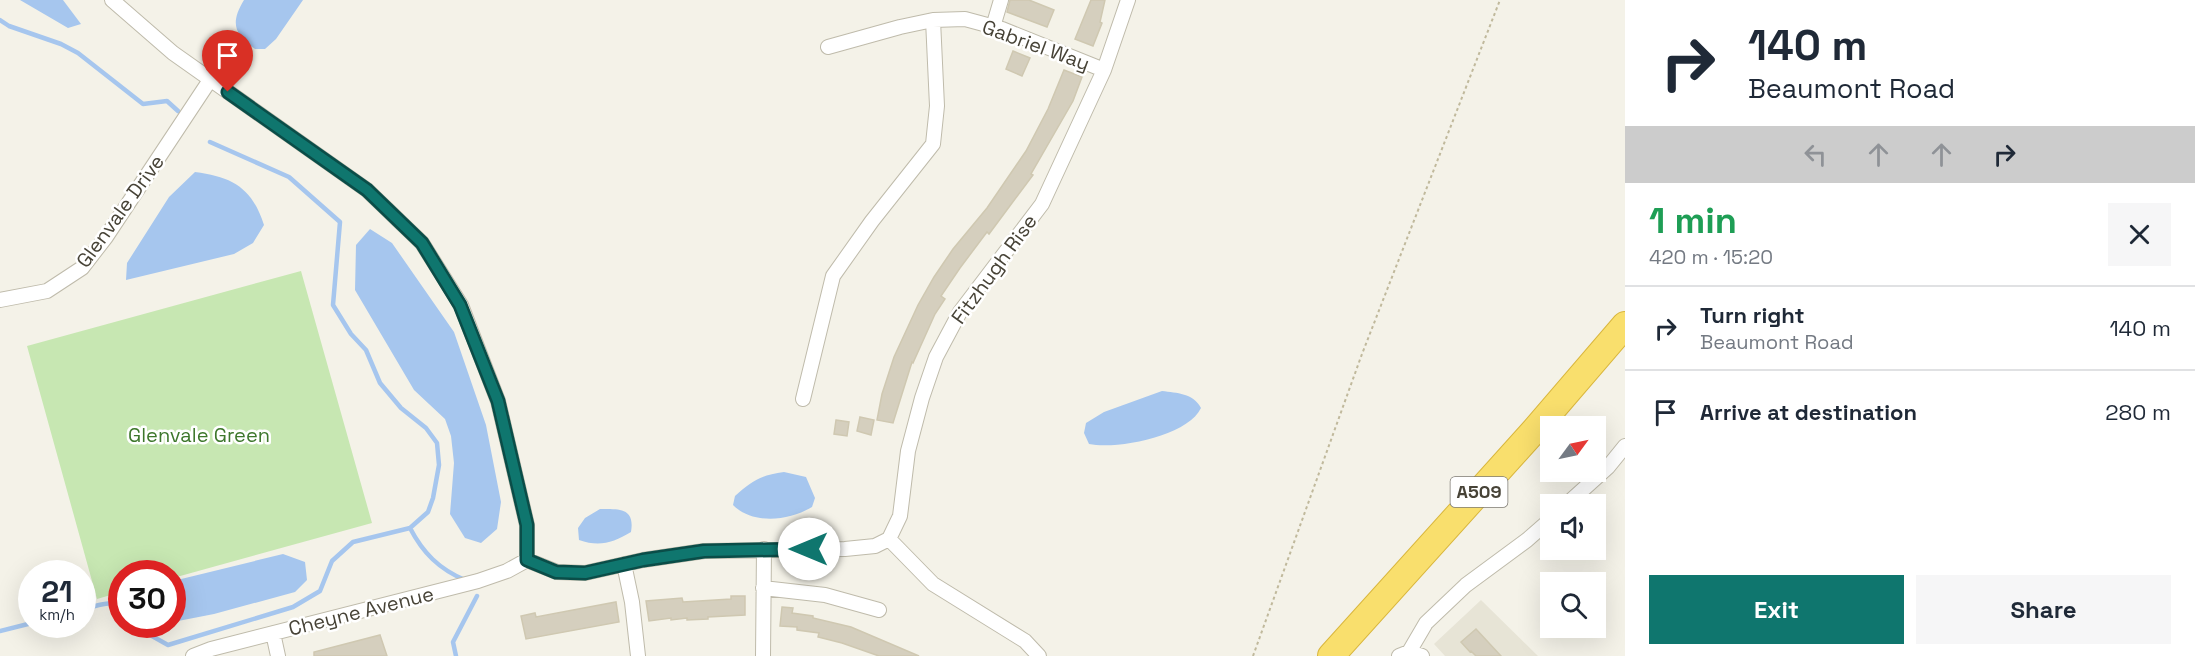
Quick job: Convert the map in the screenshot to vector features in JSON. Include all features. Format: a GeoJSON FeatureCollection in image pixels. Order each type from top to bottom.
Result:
{"type":"FeatureCollection","features":[{"type":"Feature","properties":{"kind":"highway","name":"A509"},"geometry":{"type":"LineString","coordinates":[[1331,656],[1533,432],[1625,325]]}},
{"type":"Feature","properties":{"kind":"street"},"geometry":{"type":"LineString","coordinates":[[112,0],[173,53],[367,190],[422,243],[460,305],[498,401],[527,525],[527,560],[556,572],[585,573],[704,551],[845,549],[875,546],[889,539],[933,584],[1025,641],[1039,656]]}},
{"type":"Feature","properties":{"kind":"street"},"geometry":{"type":"LineString","coordinates":[[993,27],[1001,0]]}},
{"type":"Feature","properties":{"kind":"street","name":"Fitzhugh Rise"},"geometry":{"type":"LineString","coordinates":[[889,539],[900,516],[908,451],[936,357],[960,312],[1042,204],[1104,70],[1128,0]]}},
{"type":"Feature","properties":{"kind":"street","name":"Gabriel Way"},"geometry":{"type":"LineString","coordinates":[[828,47],[933,20],[965,19],[993,27],[1104,70]]}},
{"type":"Feature","properties":{"kind":"street"},"geometry":{"type":"LineString","coordinates":[[803,399],[833,276],[872,221],[933,144],[937,106],[933,20]]}},
{"type":"Feature","properties":{"kind":"street","name":"Glenvale Drive"},"geometry":{"type":"LineString","coordinates":[[0,300],[47,291],[82,268],[106,237],[210,80]]}},
{"type":"Feature","properties":{"kind":"street"},"geometry":{"type":"LineString","coordinates":[[1578,494],[1608,467],[1625,446]]}},
{"type":"Feature","properties":{"kind":"street"},"geometry":{"type":"LineString","coordinates":[[1410,655],[1426,623],[1466,585],[1540,529]]}},
{"type":"Feature","properties":{"kind":"street"},"geometry":{"type":"LineString","coordinates":[[763,656],[764,549]]}},
{"type":"Feature","properties":{"kind":"street","name":"Cheyne Avenue"},"geometry":{"type":"LineString","coordinates":[[193,656],[211,649],[460,586],[507,572],[527,560]]}},
{"type":"Feature","properties":{"kind":"street"},"geometry":{"type":"LineString","coordinates":[[624,564],[632,602],[638,656]]}},
{"type":"Feature","properties":{"kind":"street"},"geometry":{"type":"LineString","coordinates":[[764,588],[825,594],[879,610]]}},
{"type":"Feature","properties":{"kind":"street"},"geometry":{"type":"LineString","coordinates":[[273,633],[278,656]]}},
{"type":"Feature","properties":{"kind":"path"},"geometry":{"type":"LineString","coordinates":[[1253,656],[1362,354],[1500,0]]}},
{"type":"Feature","properties":{"kind":"shaded area"},"geometry":{"type":"Polygon","coordinates":[[[1481,600],[1538,656],[1445,656],[1434,644],[1481,600]]]}},
{"type":"Feature","properties":{"kind":"green space","name":"Glenvale Green"},"geometry":{"type":"Polygon","coordinates":[[[301,271],[372,523],[186,574],[186,560],[108,560],[108,596],[97,599],[96,560],[86,560],[27,346],[301,271]]]}},
{"type":"Feature","properties":{"kind":"water"},"geometry":{"type":"Polygon","coordinates":[[[20,0],[63,0],[81,24],[68,28],[20,0]]]}},
{"type":"Feature","properties":{"kind":"water"},"geometry":{"type":"Polygon","coordinates":[[[244,0],[303,0],[276,39],[265,49],[255,49],[242,38],[236,28],[237,15],[244,0]]]}},
{"type":"Feature","properties":{"kind":"water"},"geometry":{"type":"Polygon","coordinates":[[[195,172],[230,181],[247,193],[254,202],[264,225],[253,243],[234,254],[126,280],[127,263],[169,197],[195,172]]]}},
{"type":"Feature","properties":{"kind":"water"},"geometry":{"type":"Polygon","coordinates":[[[370,229],[392,243],[454,332],[486,425],[501,502],[497,529],[481,543],[465,538],[450,514],[454,463],[451,436],[445,419],[414,390],[355,290],[356,245],[370,229]]]}},
{"type":"Feature","properties":{"kind":"water"},"geometry":{"type":"Polygon","coordinates":[[[1162,391],[1179,393],[1194,399],[1201,408],[1194,418],[1182,426],[1151,439],[1116,445],[1089,444],[1084,433],[1086,423],[1104,412],[1162,391]]]}},
{"type":"Feature","properties":{"kind":"water"},"geometry":{"type":"Polygon","coordinates":[[[784,472],[806,477],[815,498],[812,507],[793,515],[771,519],[751,516],[733,505],[735,496],[752,483],[763,477],[784,472]]]}},
{"type":"Feature","properties":{"kind":"water"},"geometry":{"type":"Polygon","coordinates":[[[600,509],[624,511],[631,518],[631,532],[606,543],[579,540],[578,528],[585,518],[600,509]]]}},
{"type":"Feature","properties":{"kind":"water"},"geometry":{"type":"Polygon","coordinates":[[[283,554],[305,562],[307,580],[295,592],[186,619],[186,578],[283,554]]]}},
{"type":"Feature","properties":{"kind":"building"},"geometry":{"type":"Polygon","coordinates":[[[1010,0],[1029,0],[1054,10],[1047,27],[1007,12],[1010,0]]]}},
{"type":"Feature","properties":{"kind":"building"},"geometry":{"type":"Polygon","coordinates":[[[1091,0],[1105,0],[1100,22],[1102,23],[1093,46],[1075,39],[1091,0]]]}},
{"type":"Feature","properties":{"kind":"building"},"geometry":{"type":"Polygon","coordinates":[[[1013,51],[1030,58],[1022,76],[1006,69],[1013,51]]]}},
{"type":"Feature","properties":{"kind":"building"},"geometry":{"type":"Polygon","coordinates":[[[1064,70],[1082,77],[1073,101],[1031,174],[1033,175],[989,234],[987,232],[941,296],[945,299],[935,314],[912,362],[893,423],[877,420],[882,394],[894,357],[918,305],[953,249],[987,208],[1026,151],[1048,109],[1064,70]]]}},
{"type":"Feature","properties":{"kind":"building"},"geometry":{"type":"Polygon","coordinates":[[[860,417],[874,420],[871,435],[857,431],[860,417]]]}},
{"type":"Feature","properties":{"kind":"building"},"geometry":{"type":"Polygon","coordinates":[[[836,420],[849,422],[847,436],[834,434],[836,420]]]}},
{"type":"Feature","properties":{"kind":"building"},"geometry":{"type":"Polygon","coordinates":[[[731,596],[745,596],[745,615],[649,621],[646,601],[682,598],[683,602],[731,599],[731,596]]]}},
{"type":"Feature","properties":{"kind":"building"},"geometry":{"type":"Polygon","coordinates":[[[616,602],[619,622],[526,639],[521,616],[535,613],[536,617],[616,602]]]}},
{"type":"Feature","properties":{"kind":"building"},"geometry":{"type":"Polygon","coordinates":[[[782,607],[793,608],[792,613],[813,616],[813,618],[851,627],[919,656],[879,656],[818,637],[819,633],[797,630],[797,627],[780,626],[782,607]]]}},
{"type":"Feature","properties":{"kind":"building"},"geometry":{"type":"Polygon","coordinates":[[[1476,629],[1501,656],[1476,656],[1470,652],[1461,642],[1476,629]]]}},
{"type":"Feature","properties":{"kind":"building"},"geometry":{"type":"Polygon","coordinates":[[[380,635],[387,656],[314,656],[314,652],[380,635]]]}},
{"type":"Feature","properties":{"kind":"waterway"},"geometry":{"type":"LineString","coordinates":[[0,20],[9,26],[61,44],[78,53],[143,104],[167,101],[178,111]]}},
{"type":"Feature","properties":{"kind":"waterway"},"geometry":{"type":"LineString","coordinates":[[156,638],[168,645],[293,607],[320,591],[332,561],[353,542],[410,528],[428,512],[439,465],[437,443],[426,428],[401,408],[380,383],[366,350],[351,334],[333,305],[340,222],[289,177],[210,142]]}},
{"type":"Feature","properties":{"kind":"waterway"},"geometry":{"type":"LineString","coordinates":[[410,528],[420,545],[433,559],[447,571],[465,580]]}},
{"type":"Feature","properties":{"kind":"waterway"},"geometry":{"type":"LineString","coordinates":[[456,656],[453,642],[477,596]]}},
{"type":"Feature","properties":{"kind":"waterway"},"geometry":{"type":"LineString","coordinates":[[96,606],[108,604]]}},
{"type":"Feature","properties":{"kind":"waterway"},"geometry":{"type":"LineString","coordinates":[[0,631],[18,626]]}},
{"type":"Feature","properties":{"kind":"route"},"geometry":{"type":"LineString","coordinates":[[228,92],[367,190],[422,243],[460,305],[498,401],[527,525],[527,560],[556,572],[585,573],[643,560],[704,551],[809,549]]}}]}
